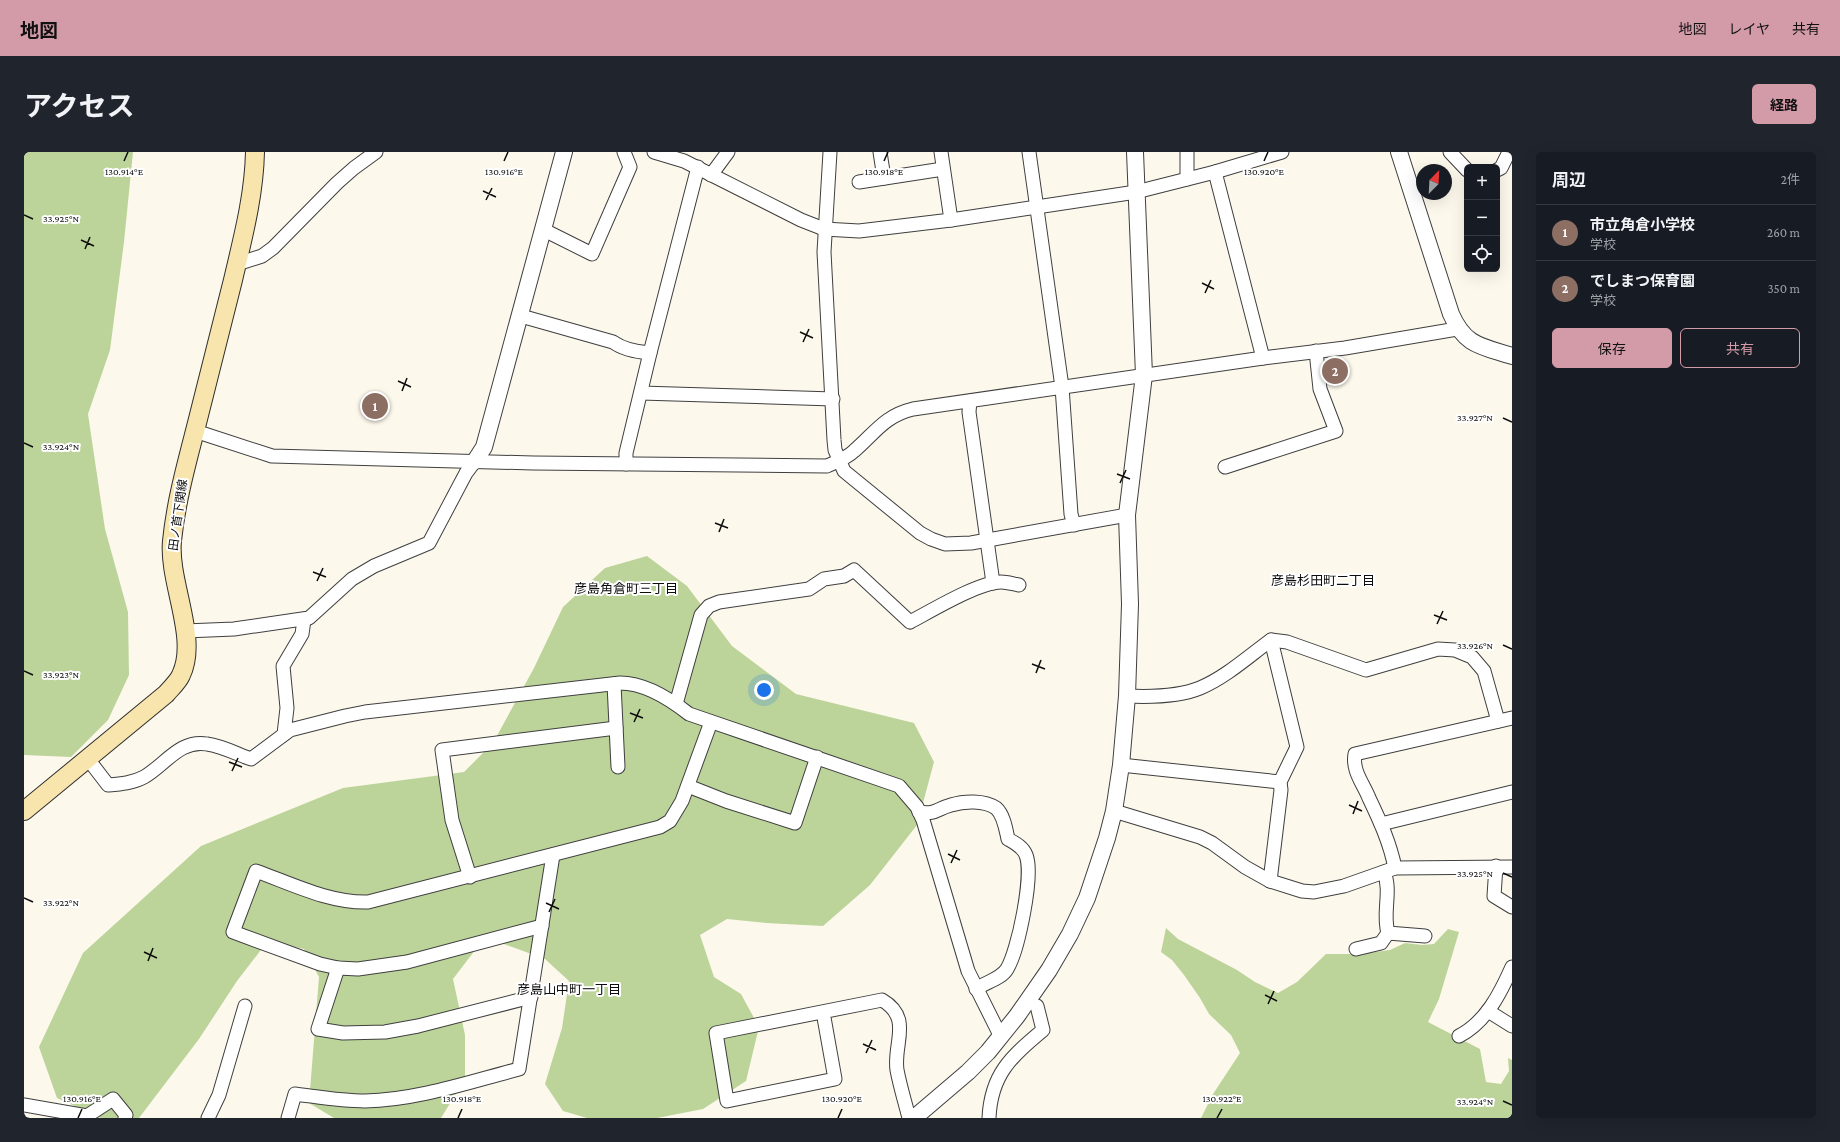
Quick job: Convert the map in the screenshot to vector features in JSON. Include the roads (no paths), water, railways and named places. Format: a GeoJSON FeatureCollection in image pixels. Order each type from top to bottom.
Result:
{"type":"FeatureCollection","features":[{"type":"Feature","properties":{"kind":"main road","name":"田ノ首下関線"},"geometry":{"type":"LineString","coordinates":[[24,811],[166,694],[181,677],[185,664],[186,631],[173,565],[172,543],[182,479],[237,264],[250,205],[255,171],[255,152]]}},
{"type":"Feature","properties":{"kind":"street"},"geometry":{"type":"LineString","coordinates":[[186,631],[234,629],[304,620],[309,618],[345,584],[362,573],[429,543],[466,473],[484,448],[564,152]]}},
{"type":"Feature","properties":{"kind":"street"},"geometry":{"type":"LineString","coordinates":[[544,230],[592,254],[630,167],[624,152]]}},
{"type":"Feature","properties":{"kind":"street"},"geometry":{"type":"LineString","coordinates":[[654,152],[698,167],[801,220],[824,229],[859,231],[951,220],[1136,192],[1215,172],[1282,152]]}},
{"type":"Feature","properties":{"kind":"street"},"geometry":{"type":"LineString","coordinates":[[711,175],[728,152]]}},
{"type":"Feature","properties":{"kind":"street"},"geometry":{"type":"LineString","coordinates":[[830,152],[824,229],[824,252],[834,440],[839,460],[844,471],[920,533],[931,539],[949,544],[988,541],[1127,515]]}},
{"type":"Feature","properties":{"kind":"street"},"geometry":{"type":"LineString","coordinates":[[880,152],[884,178]]}},
{"type":"Feature","properties":{"kind":"street"},"geometry":{"type":"LineString","coordinates":[[941,152],[951,220]]}},
{"type":"Feature","properties":{"kind":"street"},"geometry":{"type":"LineString","coordinates":[[1029,152],[1062,387],[1071,514],[1074,525]]}},
{"type":"Feature","properties":{"kind":"street"},"geometry":{"type":"LineString","coordinates":[[914,1118],[968,1072],[1001,1037],[1033,994],[1070,934],[1087,898],[1108,838],[1121,766],[1127,696],[1130,604],[1127,515],[1144,375],[1135,152]]}},
{"type":"Feature","properties":{"kind":"street"},"geometry":{"type":"LineString","coordinates":[[1186,152],[1187,179]]}},
{"type":"Feature","properties":{"kind":"street"},"geometry":{"type":"LineString","coordinates":[[1399,152],[1457,329],[1466,338],[1479,346],[1512,356]]}},
{"type":"Feature","properties":{"kind":"street"},"geometry":{"type":"LineString","coordinates":[[1450,152],[1464,167]]}},
{"type":"Feature","properties":{"kind":"street"},"geometry":{"type":"LineString","coordinates":[[1500,168],[1509,152]]}},
{"type":"Feature","properties":{"kind":"street"},"geometry":{"type":"LineString","coordinates":[[237,264],[262,256],[273,248],[337,182],[373,153]]}},
{"type":"Feature","properties":{"kind":"street"},"geometry":{"type":"LineString","coordinates":[[626,464],[626,453],[650,353],[698,167]]}},
{"type":"Feature","properties":{"kind":"street"},"geometry":{"type":"LineString","coordinates":[[859,182],[944,169]]}},
{"type":"Feature","properties":{"kind":"street"},"geometry":{"type":"LineString","coordinates":[[1215,172],[1263,358]]}},
{"type":"Feature","properties":{"kind":"street"},"geometry":{"type":"LineString","coordinates":[[520,316],[613,342],[619,347],[640,353],[650,353]]}},
{"type":"Feature","properties":{"kind":"street"},"geometry":{"type":"LineString","coordinates":[[195,431],[272,456],[626,464],[827,466],[854,452],[885,422],[902,412],[1144,375],[1316,352],[1457,329]]}},
{"type":"Feature","properties":{"kind":"street"},"geometry":{"type":"LineString","coordinates":[[1225,467],[1336,431],[1320,389],[1316,352]]}},
{"type":"Feature","properties":{"kind":"street"},"geometry":{"type":"LineString","coordinates":[[641,394],[833,399]]}},
{"type":"Feature","properties":{"kind":"street"},"geometry":{"type":"LineString","coordinates":[[970,401],[969,412],[993,583]]}},
{"type":"Feature","properties":{"kind":"street"},"geometry":{"type":"LineString","coordinates":[[676,704],[701,615],[709,606],[719,602],[809,589],[824,579],[844,576],[854,570],[910,622],[957,597],[993,583],[1001,582],[1019,585]]}},
{"type":"Feature","properties":{"kind":"street"},"geometry":{"type":"LineString","coordinates":[[284,734],[288,708],[283,666],[302,634],[304,620]]}},
{"type":"Feature","properties":{"kind":"street"},"geometry":{"type":"LineString","coordinates":[[1127,696],[1143,697],[1177,693],[1201,688],[1236,666],[1271,640],[1287,642],[1366,670],[1438,649],[1455,650],[1472,657],[1484,671],[1498,721]]}},
{"type":"Feature","properties":{"kind":"street"},"geometry":{"type":"LineString","coordinates":[[1270,881],[1281,790],[1280,782],[1297,747],[1271,640]]}},
{"type":"Feature","properties":{"kind":"street"},"geometry":{"type":"LineString","coordinates":[[88,759],[108,785],[121,784],[137,780],[150,773],[177,751],[189,744],[207,744],[251,759],[290,730],[321,721],[365,712],[631,683],[676,704],[689,714],[899,786],[919,812],[968,971],[1001,1037]]}},
{"type":"Feature","properties":{"kind":"street"},"geometry":{"type":"LineString","coordinates":[[614,684],[618,767]]}},
{"type":"Feature","properties":{"kind":"street"},"geometry":{"type":"LineString","coordinates":[[1356,949],[1382,943],[1388,933],[1386,926],[1388,882],[1392,852],[1381,824],[1360,780],[1354,762],[1355,754],[1512,718]]}},
{"type":"Feature","properties":{"kind":"street"},"geometry":{"type":"LineString","coordinates":[[542,926],[391,965],[358,969],[338,968],[301,958],[233,932],[256,871],[325,896],[353,903],[384,899],[660,827],[670,821],[677,812],[711,722]]}},
{"type":"Feature","properties":{"kind":"street"},"geometry":{"type":"LineString","coordinates":[[470,877],[452,820],[442,750],[616,728]]}},
{"type":"Feature","properties":{"kind":"street"},"geometry":{"type":"LineString","coordinates":[[688,786],[726,801],[795,823],[817,757]]}},
{"type":"Feature","properties":{"kind":"street"},"geometry":{"type":"LineString","coordinates":[[1121,766],[1280,782]]}},
{"type":"Feature","properties":{"kind":"street"},"geometry":{"type":"LineString","coordinates":[[1381,824],[1512,792]]}},
{"type":"Feature","properties":{"kind":"street"},"geometry":{"type":"LineString","coordinates":[[919,812],[930,814],[960,802],[977,802],[996,808],[1002,817],[1008,839],[1018,845],[1026,857],[1028,874],[1025,898],[1013,955],[1004,973],[976,989]]}},
{"type":"Feature","properties":{"kind":"street"},"geometry":{"type":"LineString","coordinates":[[1114,811],[1200,837],[1245,867],[1270,881],[1295,889],[1314,892],[1344,886],[1390,870],[1496,866],[1512,867]]}},
{"type":"Feature","properties":{"kind":"street"},"geometry":{"type":"LineString","coordinates":[[288,1118],[295,1094],[336,1100],[366,1101],[394,1098],[431,1092],[519,1069],[553,855]]}},
{"type":"Feature","properties":{"kind":"street"},"geometry":{"type":"LineString","coordinates":[[1496,866],[1494,896],[1512,907]]}},
{"type":"Feature","properties":{"kind":"street"},"geometry":{"type":"LineString","coordinates":[[1388,933],[1425,936]]}},
{"type":"Feature","properties":{"kind":"street"},"geometry":{"type":"LineString","coordinates":[[1459,1036],[1476,1026],[1488,1011],[1512,967]]}},
{"type":"Feature","properties":{"kind":"street"},"geometry":{"type":"LineString","coordinates":[[338,968],[318,1029],[343,1033],[385,1032],[418,1026],[531,997]]}},
{"type":"Feature","properties":{"kind":"street"},"geometry":{"type":"LineString","coordinates":[[823,1012],[836,1079],[727,1101],[716,1033],[882,1000],[893,1008],[899,1024],[900,1034],[897,1068],[909,1118]]}},
{"type":"Feature","properties":{"kind":"street"},"geometry":{"type":"LineString","coordinates":[[208,1118],[219,1095],[245,1006]]}},
{"type":"Feature","properties":{"kind":"street"},"geometry":{"type":"LineString","coordinates":[[989,1118],[990,1103],[1002,1071],[1021,1049],[1043,1030],[1037,1006]]}},
{"type":"Feature","properties":{"kind":"street"},"geometry":{"type":"LineString","coordinates":[[1488,1011],[1512,1026]]}},
{"type":"Feature","properties":{"kind":"street"},"geometry":{"type":"LineString","coordinates":[[24,1105],[86,1116],[113,1099],[126,1115],[125,1118]]}},
{"type":"Feature","properties":{"kind":"place","name":"でしまつ保育園"},"geometry":{"type":"Point","coordinates":[1335,371]}},
{"type":"Feature","properties":{"kind":"place","name":"市立角倉小学校"},"geometry":{"type":"Point","coordinates":[375,406]}},
{"type":"Feature","properties":{"kind":"district","name":"彦島杉田町二丁目"},"geometry":{"type":"Point","coordinates":[1323,580]}},
{"type":"Feature","properties":{"kind":"district","name":"彦島角倉町三丁目"},"geometry":{"type":"Point","coordinates":[626,588]}},
{"type":"Feature","properties":{"kind":"district","name":"彦島山中町一丁目"},"geometry":{"type":"Point","coordinates":[569,989]}}]}
